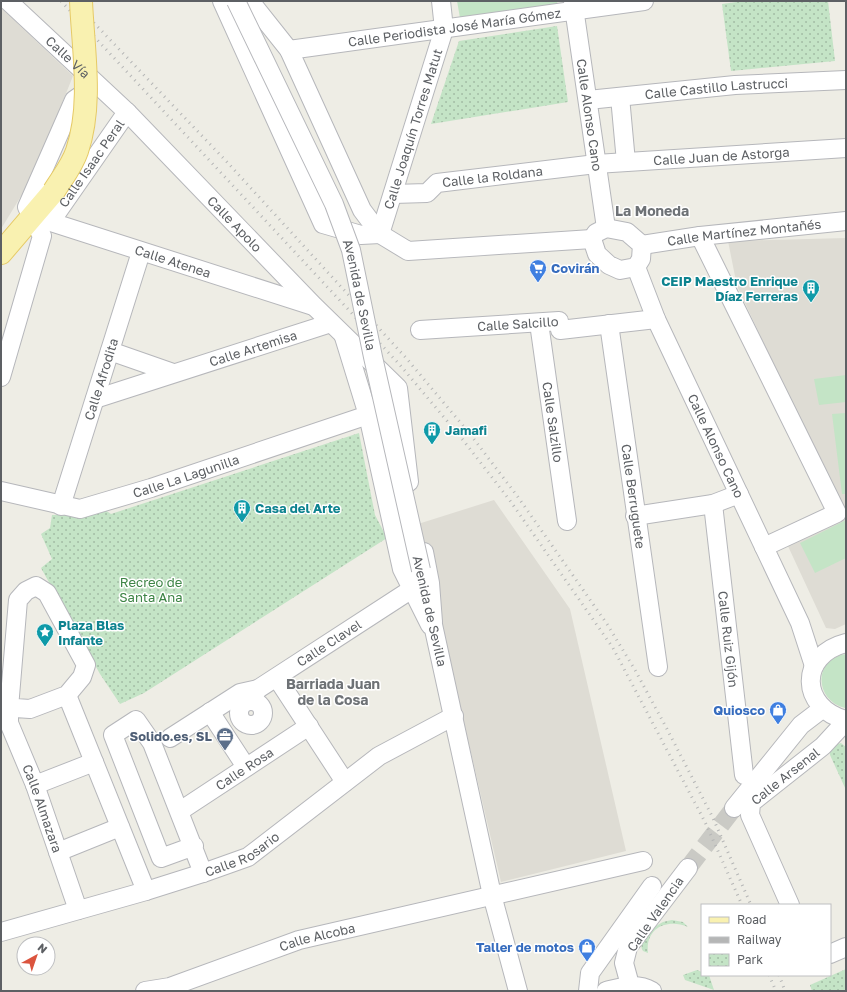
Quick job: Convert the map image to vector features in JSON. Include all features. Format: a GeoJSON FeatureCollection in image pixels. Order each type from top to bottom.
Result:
{"type":"FeatureCollection","features":[{"type":"Feature","properties":{"kind":"main road","name":"Calle Isaac Peral"},"geometry":{"type":"LineString","coordinates":[[1,253],[54,191],[70,167],[77,151],[82,127],[85,92],[81,1]]}},
{"type":"Feature","properties":{"kind":"street","name":"Calle Vía"},"geometry":{"type":"LineString","coordinates":[[8,1],[127,112]]}},
{"type":"Feature","properties":{"kind":"street","name":"Avenida de Sevilla"},"geometry":{"type":"LineString","coordinates":[[222,1],[322,224],[361,235],[380,234]]}},
{"type":"Feature","properties":{"kind":"street","name":"Avenida de Sevilla"},"geometry":{"type":"LineString","coordinates":[[236,1],[334,204],[351,250],[373,357],[454,716],[492,896],[518,991]]}},
{"type":"Feature","properties":{"kind":"street"},"geometry":{"type":"LineString","coordinates":[[250,1],[289,50],[362,210],[380,234],[408,251],[599,233],[628,232],[642,245],[641,259],[636,266],[620,270],[609,265],[596,254],[599,233]]}},
{"type":"Feature","properties":{"kind":"street","name":"Calle Joaquín Torres Matut"},"geometry":{"type":"LineString","coordinates":[[380,234],[444,28],[440,1]]}},
{"type":"Feature","properties":{"kind":"street","name":"Calle Periodista José María Gómez"},"geometry":{"type":"LineString","coordinates":[[289,50],[444,28],[574,6],[644,1]]}},
{"type":"Feature","properties":{"kind":"street","name":"Calle Alonso Cano"},"geometry":{"type":"LineString","coordinates":[[574,6],[596,164],[599,233]]}},
{"type":"Feature","properties":{"kind":"street","name":"Calle Castillo Lastrucci"},"geometry":{"type":"LineString","coordinates":[[588,100],[736,85],[846,80]]}},
{"type":"Feature","properties":{"kind":"street"},"geometry":{"type":"LineString","coordinates":[[1,378],[42,236],[27,207],[74,100],[97,84]]}},
{"type":"Feature","properties":{"kind":"street"},"geometry":{"type":"LineString","coordinates":[[620,97],[626,162]]}},
{"type":"Feature","properties":{"kind":"street","name":"Calle Isaac Peral"},"geometry":{"type":"LineString","coordinates":[[32,216],[56,214],[127,112]]}},
{"type":"Feature","properties":{"kind":"street","name":"Calle Apolo"},"geometry":{"type":"LineString","coordinates":[[127,112],[314,306],[398,388]]}},
{"type":"Feature","properties":{"kind":"street","name":"Calle Juan de Astorga"},"geometry":{"type":"LineString","coordinates":[[596,164],[846,148]]}},
{"type":"Feature","properties":{"kind":"street","name":"Calle la Roldana"},"geometry":{"type":"LineString","coordinates":[[393,194],[427,193],[437,183],[596,164]]}},
{"type":"Feature","properties":{"kind":"street","name":"Calle Atenea"},"geometry":{"type":"LineString","coordinates":[[32,216],[273,295],[314,306]]}},
{"type":"Feature","properties":{"kind":"street","name":"Calle Martínez Montañés"},"geometry":{"type":"LineString","coordinates":[[642,245],[700,236],[846,221]]}},
{"type":"Feature","properties":{"kind":"street"},"geometry":{"type":"LineString","coordinates":[[700,236],[837,513],[764,547]]}},
{"type":"Feature","properties":{"kind":"street","name":"Calle Afrodita"},"geometry":{"type":"LineString","coordinates":[[61,506],[140,252]]}},
{"type":"Feature","properties":{"kind":"street","name":"Calle Alonso Cano"},"geometry":{"type":"LineString","coordinates":[[636,266],[656,319],[800,623],[814,666]]}},
{"type":"Feature","properties":{"kind":"street"},"geometry":{"type":"LineString","coordinates":[[273,295],[282,288],[288,279]]}},
{"type":"Feature","properties":{"kind":"street","name":"Calle Salcillo"},"geometry":{"type":"LineString","coordinates":[[420,330],[559,321],[560,330],[656,319]]}},
{"type":"Feature","properties":{"kind":"street","name":"Calle Salzillo"},"geometry":{"type":"LineString","coordinates":[[539,323],[567,521]]}},
{"type":"Feature","properties":{"kind":"street","name":"Calle Berruguete"},"geometry":{"type":"LineString","coordinates":[[609,324],[635,516],[658,667]]}},
{"type":"Feature","properties":{"kind":"street"},"geometry":{"type":"LineString","coordinates":[[337,328],[368,415],[402,569],[434,630]]}},
{"type":"Feature","properties":{"kind":"street","name":"Calle Artemisa"},"geometry":{"type":"LineString","coordinates":[[95,399],[174,372],[337,328]]}},
{"type":"Feature","properties":{"kind":"street"},"geometry":{"type":"LineString","coordinates":[[110,351],[174,372]]}},
{"type":"Feature","properties":{"kind":"street"},"geometry":{"type":"LineString","coordinates":[[368,415],[398,388]]}},
{"type":"Feature","properties":{"kind":"street"},"geometry":{"type":"LineString","coordinates":[[398,388],[406,466],[430,583],[434,630]]}},
{"type":"Feature","properties":{"kind":"street","name":"Calle La Lagunilla"},"geometry":{"type":"LineString","coordinates":[[1,491],[61,506],[80,509],[151,488],[368,415]]}},
{"type":"Feature","properties":{"kind":"street"},"geometry":{"type":"LineString","coordinates":[[635,516],[713,504],[739,494]]}},
{"type":"Feature","properties":{"kind":"street","name":"Calle Ruiz Gijón"},"geometry":{"type":"LineString","coordinates":[[713,504],[744,775]]}},
{"type":"Feature","properties":{"kind":"street"},"geometry":{"type":"LineString","coordinates":[[36,586],[47,593],[86,665],[82,677],[67,695],[30,709],[5,707],[18,600],[26,591],[36,586]]}},
{"type":"Feature","properties":{"kind":"street","name":"Calle Clavel"},"geometry":{"type":"LineString","coordinates":[[170,738],[240,693],[254,695],[277,678],[412,589]]}},
{"type":"Feature","properties":{"kind":"street","name":"Calle Alonso Cano"},"geometry":{"type":"LineString","coordinates":[[800,623],[818,638],[840,645]]}},
{"type":"Feature","properties":{"kind":"street"},"geometry":{"type":"LineString","coordinates":[[840,645],[822,654],[814,666],[811,678],[812,690],[822,709],[834,717],[846,721]]}},
{"type":"Feature","properties":{"kind":"street"},"geometry":{"type":"LineString","coordinates":[[277,678],[346,782]]}},
{"type":"Feature","properties":{"kind":"street"},"geometry":{"type":"LineString","coordinates":[[67,695],[146,891]]}},
{"type":"Feature","properties":{"kind":"street","name":"Calle Almazara"},"geometry":{"type":"LineString","coordinates":[[5,707],[9,723],[35,786],[78,910]]}},
{"type":"Feature","properties":{"kind":"street"},"geometry":{"type":"LineString","coordinates":[[734,808],[801,725],[822,709]]}},
{"type":"Feature","properties":{"kind":"street"},"geometry":{"type":"LineString","coordinates":[[210,712],[246,767]]}},
{"type":"Feature","properties":{"kind":"street","name":"Calle Rosario"},"geometry":{"type":"LineString","coordinates":[[1,932],[146,891],[204,873],[248,857],[379,756],[454,716]]}},
{"type":"Feature","properties":{"kind":"street"},"geometry":{"type":"LineString","coordinates":[[194,846],[161,858],[114,735],[136,720],[152,743],[180,811],[194,846],[204,873]]}},
{"type":"Feature","properties":{"kind":"street","name":"Calle Arsenal"},"geometry":{"type":"LineString","coordinates":[[790,904],[750,816],[751,803],[823,746],[846,721]]}},
{"type":"Feature","properties":{"kind":"street","name":"Calle Rosa"},"geometry":{"type":"LineString","coordinates":[[180,811],[309,726]]}},
{"type":"Feature","properties":{"kind":"street"},"geometry":{"type":"LineString","coordinates":[[35,786],[94,762]]}},
{"type":"Feature","properties":{"kind":"street"},"geometry":{"type":"LineString","coordinates":[[58,852],[120,828]]}},
{"type":"Feature","properties":{"kind":"street","name":"Calle Alcoba"},"geometry":{"type":"LineString","coordinates":[[145,991],[170,987],[300,940],[643,861]]}},
{"type":"Feature","properties":{"kind":"street","name":"Calle Valencia"},"geometry":{"type":"LineString","coordinates":[[630,985],[624,963],[628,948],[688,868]]}},
{"type":"Feature","properties":{"kind":"street"},"geometry":{"type":"LineString","coordinates":[[588,991],[590,973],[652,886]]}},
{"type":"Feature","properties":{"kind":"street"},"geometry":{"type":"LineString","coordinates":[[831,954],[846,948]]}},
{"type":"Feature","properties":{"kind":"street"},"geometry":{"type":"LineString","coordinates":[[606,991],[630,985],[642,986],[652,991]]}},
{"type":"Feature","properties":{"kind":"shaded area"},"geometry":{"type":"Polygon","coordinates":[[[1,8],[73,76],[32,178],[1,229],[1,8]]]}},
{"type":"Feature","properties":{"kind":"shaded area"},"geometry":{"type":"Polygon","coordinates":[[[846,238],[846,624],[835,629],[826,628],[787,544],[844,515],[737,286],[728,241],[846,238]]]}},
{"type":"Feature","properties":{"kind":"shaded area"},"geometry":{"type":"Polygon","coordinates":[[[494,500],[570,609],[626,851],[501,882],[418,524],[494,500]]]}},
{"type":"Feature","properties":{"kind":"green space"},"geometry":{"type":"Polygon","coordinates":[[[457,1],[557,1],[558,6],[460,18],[457,1]]]}},
{"type":"Feature","properties":{"kind":"green space"},"geometry":{"type":"Polygon","coordinates":[[[744,1],[828,1],[835,61],[731,71],[722,4],[744,1]]]}},
{"type":"Feature","properties":{"kind":"green space"},"geometry":{"type":"Polygon","coordinates":[[[557,26],[568,102],[431,124],[459,41],[557,26]]]}},
{"type":"Feature","properties":{"kind":"green space"},"geometry":{"type":"Polygon","coordinates":[[[846,375],[846,402],[819,405],[814,379],[846,375]]]}},
{"type":"Feature","properties":{"kind":"green space"},"geometry":{"type":"Polygon","coordinates":[[[846,413],[846,494],[842,494],[832,414],[846,413]]]}},
{"type":"Feature","properties":{"kind":"green space","name":"Recreo de Santa Ana"},"geometry":{"type":"Polygon","coordinates":[[[359,433],[375,515],[387,538],[144,693],[120,704],[100,674],[41,568],[52,559],[41,534],[50,528],[52,515],[83,515],[102,508],[111,514],[359,433]]]}},
{"type":"Feature","properties":{"kind":"green space"},"geometry":{"type":"Polygon","coordinates":[[[846,520],[846,558],[815,573],[800,543],[846,520]]]}},
{"type":"Feature","properties":{"kind":"green space"},"geometry":{"type":"Polygon","coordinates":[[[846,654],[845,708],[835,704],[827,697],[823,689],[822,680],[823,671],[828,663],[835,657],[846,654]]]}},
{"type":"Feature","properties":{"kind":"green space"},"geometry":{"type":"Polygon","coordinates":[[[841,743],[846,747],[846,790],[830,755],[830,750],[835,745],[841,743]]]}},
{"type":"Feature","properties":{"kind":"green space"},"geometry":{"type":"Polygon","coordinates":[[[672,920],[683,922],[688,927],[672,924],[659,927],[650,937],[648,953],[643,951],[641,947],[642,943],[647,935],[659,924],[672,920]]]}},
{"type":"Feature","properties":{"kind":"green space"},"geometry":{"type":"Polygon","coordinates":[[[846,969],[846,991],[812,991],[810,985],[846,969]]]}},
{"type":"Feature","properties":{"kind":"green space"},"geometry":{"type":"Polygon","coordinates":[[[697,970],[701,972],[701,976],[709,976],[714,990],[685,980],[683,975],[697,970]]]}},
{"type":"Feature","properties":{"kind":"tunnel"},"geometry":{"type":"LineString","coordinates":[[688,868],[734,808]]}},
{"type":"Feature","properties":{"kind":"railway"},"geometry":{"type":"LineString","coordinates":[[61,1],[400,365],[463,440],[511,502],[613,648],[705,822],[742,904]]}},
{"type":"Feature","properties":{"kind":"railway"},"geometry":{"type":"LineString","coordinates":[[73,1],[227,162],[407,359],[470,434],[518,497],[607,624],[635,670],[713,818],[751,904]]}},
{"type":"Feature","properties":{"kind":"railway"},"geometry":{"type":"LineString","coordinates":[[769,976],[776,991]]}},
{"type":"Feature","properties":{"kind":"railway"},"geometry":{"type":"LineString","coordinates":[[779,976],[785,991]]}},
{"type":"Feature","properties":{"kind":"place","name":"Covirán"},"geometry":{"type":"Point","coordinates":[538,283]}},
{"type":"Feature","properties":{"kind":"place","name":"CEIP Maestro Enrique Díaz Ferreras"},"geometry":{"type":"Point","coordinates":[811,303]}},
{"type":"Feature","properties":{"kind":"place","name":"Jamafi"},"geometry":{"type":"Point","coordinates":[432,445]}},
{"type":"Feature","properties":{"kind":"place","name":"Casa del Arte"},"geometry":{"type":"Point","coordinates":[242,523]}},
{"type":"Feature","properties":{"kind":"place","name":"Plaza Blas Infante"},"geometry":{"type":"Point","coordinates":[45,647]}},
{"type":"Feature","properties":{"kind":"place","name":"Quiosco"},"geometry":{"type":"Point","coordinates":[778,725]}},
{"type":"Feature","properties":{"kind":"place","name":"Solido.es, SL"},"geometry":{"type":"Point","coordinates":[225,751]}},
{"type":"Feature","properties":{"kind":"place","name":"Taller de motos"},"geometry":{"type":"Point","coordinates":[587,962]}},
{"type":"Feature","properties":{"kind":"district","name":"La Moneda"},"geometry":{"type":"Point","coordinates":[652,211]}},
{"type":"Feature","properties":{"kind":"district","name":"Barriada Juan de la Cosa"},"geometry":{"type":"Point","coordinates":[333,692]}}]}
